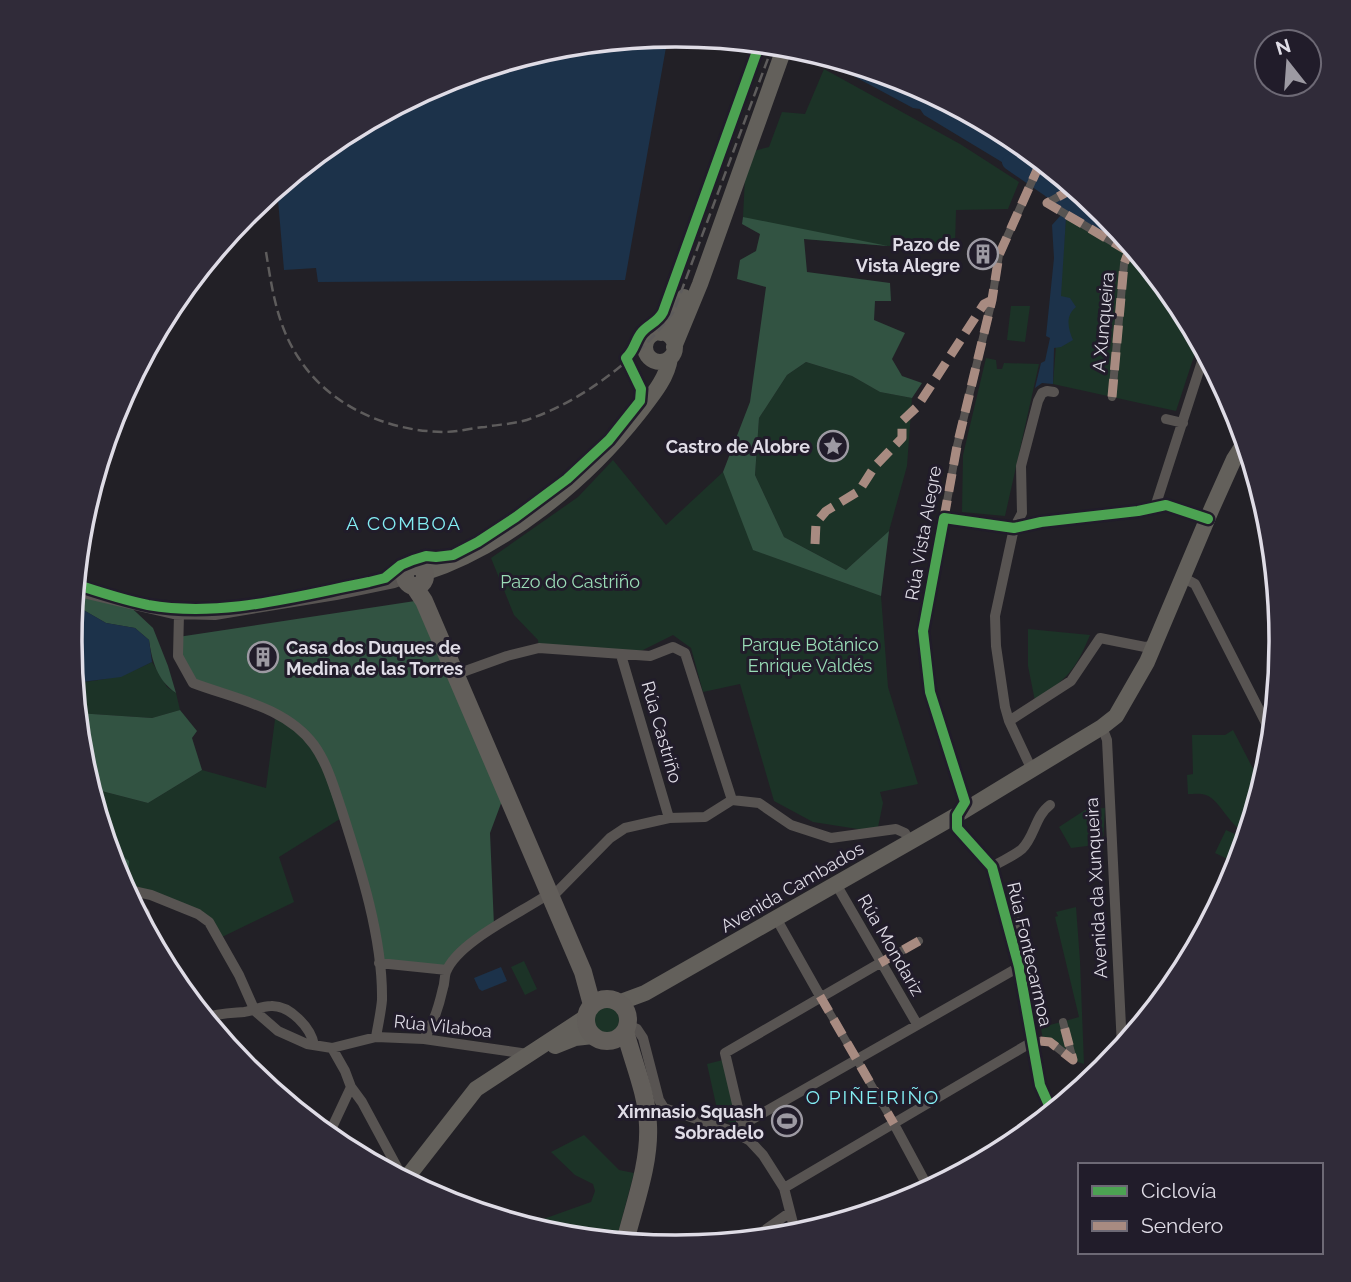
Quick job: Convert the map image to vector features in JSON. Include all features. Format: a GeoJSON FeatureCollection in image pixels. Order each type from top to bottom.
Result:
{"type":"FeatureCollection","features":[{"type":"Feature","properties":{"kind":"highway"},"geometry":{"type":"LineString","coordinates":[[416,580],[583,972],[612,1013],[640,1083],[649,1127],[647,1152],[627,1232]]}},
{"type":"Feature","properties":{"kind":"highway"},"geometry":{"type":"LineString","coordinates":[[612,1013],[586,1026],[624,1058],[640,1083]]}},
{"type":"Feature","properties":{"kind":"highway"},"geometry":{"type":"LineString","coordinates":[[600,1039],[618,1038],[612,1013]]}},
{"type":"Feature","properties":{"kind":"main road"},"geometry":{"type":"LineString","coordinates":[[666,355],[647,354],[645,345],[649,337],[660,332],[679,310],[772,56]]}},
{"type":"Feature","properties":{"kind":"main road"},"geometry":{"type":"LineString","coordinates":[[666,355],[682,331],[781,57]]}},
{"type":"Feature","properties":{"kind":"main road"},"geometry":{"type":"LineString","coordinates":[[416,580],[480,548],[517,525],[572,484],[615,443],[668,371],[666,355],[669,335],[660,332]]}},
{"type":"Feature","properties":{"kind":"main road","name":"Avenida Cambados"},"geometry":{"type":"LineString","coordinates":[[453,1117],[476,1089],[528,1054],[612,1013],[957,815],[1116,716],[1147,662],[1239,452]]}},
{"type":"Feature","properties":{"kind":"main road"},"geometry":{"type":"LineString","coordinates":[[410,1172],[453,1117],[499,1080],[563,1042],[600,1039]]}},
{"type":"Feature","properties":{"kind":"street","name":"Rúa Vista Alegre"},"geometry":{"type":"LineString","coordinates":[[957,815],[965,802],[930,692],[923,631],[957,446],[992,300],[999,255],[1037,170]]}},
{"type":"Feature","properties":{"kind":"street","name":"A Xunqueira"},"geometry":{"type":"LineString","coordinates":[[1064,193],[1047,203],[1111,239]]}},
{"type":"Feature","properties":{"kind":"street","name":"A Xunqueira"},"geometry":{"type":"LineString","coordinates":[[1112,397],[1127,256]]}},
{"type":"Feature","properties":{"kind":"street"},"geometry":{"type":"LineString","coordinates":[[1155,507],[1201,365]]}},
{"type":"Feature","properties":{"kind":"street"},"geometry":{"type":"LineString","coordinates":[[1032,770],[1009,720],[1001,686],[995,616],[1014,528],[1022,513],[1021,466],[1031,423],[1040,396],[1047,391],[1054,392]]}},
{"type":"Feature","properties":{"kind":"street"},"geometry":{"type":"LineString","coordinates":[[1166,419],[1183,423]]}},
{"type":"Feature","properties":{"kind":"street"},"geometry":{"type":"LineString","coordinates":[[944,518],[1014,528],[1166,505],[1208,519]]}},
{"type":"Feature","properties":{"kind":"street"},"geometry":{"type":"LineString","coordinates":[[1182,578],[1195,584],[1264,719]]}},
{"type":"Feature","properties":{"kind":"street"},"geometry":{"type":"LineString","coordinates":[[84,594],[179,614],[215,615],[416,580]]}},
{"type":"Feature","properties":{"kind":"street"},"geometry":{"type":"LineString","coordinates":[[179,614],[178,656],[193,683],[276,712],[314,744],[330,776],[369,909],[379,963],[382,1002],[376,1037]]}},
{"type":"Feature","properties":{"kind":"street"},"geometry":{"type":"LineString","coordinates":[[1009,720],[1071,681],[1100,638],[1145,647],[1153,645]]}},
{"type":"Feature","properties":{"kind":"street"},"geometry":{"type":"LineString","coordinates":[[457,674],[539,648],[650,656],[673,648],[685,653],[732,800]]}},
{"type":"Feature","properties":{"kind":"street","name":"Rúa Castriño"},"geometry":{"type":"LineString","coordinates":[[621,655],[669,818]]}},
{"type":"Feature","properties":{"kind":"street","name":"Avenida da Xunqueira"},"geometry":{"type":"LineString","coordinates":[[1102,727],[1107,740],[1121,1033]]}},
{"type":"Feature","properties":{"kind":"street"},"geometry":{"type":"LineString","coordinates":[[424,1039],[438,1010],[447,970],[470,943],[551,895],[610,838],[625,828],[669,818],[705,817],[732,800],[759,803],[791,825],[831,838],[896,829],[905,833],[909,841]]}},
{"type":"Feature","properties":{"kind":"street","name":"Rúa Fontecarmoa"},"geometry":{"type":"LineString","coordinates":[[992,867],[1021,850],[1031,837],[1041,811],[1050,805]]}},
{"type":"Feature","properties":{"kind":"street","name":"Rúa Fontecarmoa"},"geometry":{"type":"LineString","coordinates":[[957,815],[957,828],[992,867],[1036,1041],[1040,1085],[1048,1103]]}},
{"type":"Feature","properties":{"kind":"street","name":"Rúa Mondariz"},"geometry":{"type":"LineString","coordinates":[[836,884],[917,1024]]}},
{"type":"Feature","properties":{"kind":"street"},"geometry":{"type":"LineString","coordinates":[[138,892],[198,914],[209,922],[239,975],[255,1011]]}},
{"type":"Feature","properties":{"kind":"street"},"geometry":{"type":"LineString","coordinates":[[776,918],[925,1180]]}},
{"type":"Feature","properties":{"kind":"street"},"geometry":{"type":"LineString","coordinates":[[1008,926],[1020,922],[1029,957]]}},
{"type":"Feature","properties":{"kind":"street"},"geometry":{"type":"LineString","coordinates":[[792,1223],[784,1188],[763,1155],[741,1130],[725,1053],[919,941]]}},
{"type":"Feature","properties":{"kind":"street"},"geometry":{"type":"LineString","coordinates":[[379,963],[447,970]]}},
{"type":"Feature","properties":{"kind":"street"},"geometry":{"type":"LineString","coordinates":[[612,1013],[638,1029],[643,1038],[659,1100],[664,1108],[741,1130],[1018,967]]}},
{"type":"Feature","properties":{"kind":"street"},"geometry":{"type":"LineString","coordinates":[[216,1016],[272,1006],[290,1012],[307,1027],[314,1045]]}},
{"type":"Feature","properties":{"kind":"street","name":"Rúa Vilaboa"},"geometry":{"type":"LineString","coordinates":[[255,1011],[278,1031],[314,1045],[332,1048],[376,1037],[424,1039],[528,1054]]}},
{"type":"Feature","properties":{"kind":"street"},"geometry":{"type":"LineString","coordinates":[[784,1188],[1036,1041],[1051,1042],[1073,1060],[1063,1022]]}},
{"type":"Feature","properties":{"kind":"street"},"geometry":{"type":"LineString","coordinates":[[332,1048],[396,1164]]}},
{"type":"Feature","properties":{"kind":"street"},"geometry":{"type":"LineString","coordinates":[[333,1126],[351,1087]]}},
{"type":"Feature","properties":{"kind":"street"},"geometry":{"type":"LineString","coordinates":[[769,1227],[789,1213]]}},
{"type":"Feature","properties":{"kind":"green space"},"geometry":{"type":"Polygon","coordinates":[[[824,69],[960,144],[1019,182],[1008,209],[956,210],[955,245],[888,246],[804,239],[743,217],[745,177],[754,151],[769,147],[782,112],[805,114],[824,69]]]}},
{"type":"Feature","properties":{"kind":"green space"},"geometry":{"type":"Polygon","coordinates":[[[743,217],[888,246],[804,239],[807,272],[890,283],[891,301],[875,301],[874,320],[905,333],[892,359],[902,376],[922,383],[912,398],[880,392],[852,376],[806,362],[787,375],[759,418],[755,475],[784,537],[846,570],[889,531],[881,596],[753,550],[723,472],[750,402],[766,287],[737,279],[740,260],[756,251],[760,234],[742,224],[743,217]]]}},
{"type":"Feature","properties":{"kind":"green space"},"geometry":{"type":"Polygon","coordinates":[[[1066,218],[1122,250],[1169,311],[1195,353],[1176,411],[1053,384],[1066,218]]]}},
{"type":"Feature","properties":{"kind":"green space"},"geometry":{"type":"Polygon","coordinates":[[[1011,306],[1030,306],[1025,342],[1007,340],[1011,306]]]}},
{"type":"Feature","properties":{"kind":"green space"},"geometry":{"type":"Polygon","coordinates":[[[986,358],[996,360],[997,369],[1002,369],[1004,363],[1039,364],[1005,516],[962,512],[963,455],[986,358]]]}},
{"type":"Feature","properties":{"kind":"green space","name":"Castro de Alobre"},"geometry":{"type":"Polygon","coordinates":[[[806,362],[852,376],[880,392],[912,398],[907,466],[889,531],[846,570],[784,537],[755,475],[759,418],[787,375],[806,362]]]}},
{"type":"Feature","properties":{"kind":"green space","name":"Parque Botánico Enrique Valdés"},"geometry":{"type":"Polygon","coordinates":[[[613,460],[666,525],[723,472],[754,550],[881,596],[888,687],[918,784],[880,792],[883,803],[877,832],[813,822],[774,801],[740,684],[703,692],[691,648],[673,635],[643,650],[621,655],[539,648],[538,640],[514,615],[491,558],[578,497],[613,460]]]}},
{"type":"Feature","properties":{"kind":"green space"},"geometry":{"type":"Polygon","coordinates":[[[84,592],[121,598],[153,628],[176,693],[156,670],[149,640],[135,628],[106,623],[83,610],[84,592]]]}},
{"type":"Feature","properties":{"kind":"green space"},"geometry":{"type":"Polygon","coordinates":[[[415,601],[506,790],[490,833],[494,926],[447,970],[379,963],[363,884],[314,744],[263,707],[193,683],[178,656],[178,637],[415,601]]]}},
{"type":"Feature","properties":{"kind":"green space"},"geometry":{"type":"Polygon","coordinates":[[[1028,629],[1090,635],[1069,673],[1035,701],[1028,666],[1028,629]]]}},
{"type":"Feature","properties":{"kind":"green space"},"geometry":{"type":"Polygon","coordinates":[[[152,662],[167,687],[176,693],[180,710],[152,718],[87,714],[83,682],[132,671],[152,662]]]}},
{"type":"Feature","properties":{"kind":"green space"},"geometry":{"type":"Polygon","coordinates":[[[180,710],[197,731],[192,738],[202,770],[148,803],[101,791],[87,714],[152,718],[180,710]]]}},
{"type":"Feature","properties":{"kind":"green space"},"geometry":{"type":"Polygon","coordinates":[[[276,712],[314,744],[343,817],[279,857],[294,902],[220,938],[198,914],[138,893],[129,872],[129,862],[123,857],[113,832],[101,791],[148,803],[202,770],[266,788],[276,712]]]}},
{"type":"Feature","properties":{"kind":"green space"},"geometry":{"type":"Polygon","coordinates":[[[1233,730],[1255,772],[1239,829],[1211,798],[1204,794],[1188,794],[1187,775],[1193,774],[1192,735],[1225,735],[1233,730]]]}},
{"type":"Feature","properties":{"kind":"green space"},"geometry":{"type":"Polygon","coordinates":[[[1105,808],[1103,844],[1071,848],[1059,827],[1085,810],[1105,808]]]}},
{"type":"Feature","properties":{"kind":"green space"},"geometry":{"type":"Polygon","coordinates":[[[1226,830],[1237,835],[1228,859],[1215,853],[1226,830]]]}},
{"type":"Feature","properties":{"kind":"green space"},"geometry":{"type":"Polygon","coordinates":[[[122,856],[129,861],[129,872],[122,856]]]}},
{"type":"Feature","properties":{"kind":"green space"},"geometry":{"type":"Polygon","coordinates":[[[1076,907],[1084,1064],[1075,1061],[1065,1021],[1079,1017],[1055,917],[1058,916],[1056,912],[1076,907]]]}},
{"type":"Feature","properties":{"kind":"green space"},"geometry":{"type":"Polygon","coordinates":[[[524,961],[537,989],[525,995],[511,967],[524,961]]]}},
{"type":"Feature","properties":{"kind":"green space"},"geometry":{"type":"Polygon","coordinates":[[[1040,987],[1050,1025],[1061,1022],[1070,1056],[1043,1039],[1033,990],[1040,987]]]}},
{"type":"Feature","properties":{"kind":"green space"},"geometry":{"type":"Polygon","coordinates":[[[606,1007],[615,1011],[619,1020],[615,1029],[606,1033],[597,1029],[593,1020],[597,1011],[606,1007]]]}},
{"type":"Feature","properties":{"kind":"green space"},"geometry":{"type":"Polygon","coordinates":[[[723,1060],[737,1125],[719,1118],[707,1064],[723,1060]]]}},
{"type":"Feature","properties":{"kind":"green space"},"geometry":{"type":"Polygon","coordinates":[[[584,1135],[619,1170],[634,1173],[618,1232],[543,1219],[591,1202],[595,1191],[593,1184],[575,1175],[551,1152],[584,1135]]]}},
{"type":"Feature","properties":{"kind":"water"},"geometry":{"type":"Polygon","coordinates":[[[666,48],[625,280],[318,282],[316,268],[284,270],[278,201],[314,170],[379,127],[448,92],[522,67],[598,52],[666,48]]]}},
{"type":"Feature","properties":{"kind":"water"},"geometry":{"type":"Polygon","coordinates":[[[849,73],[903,92],[972,127],[1031,165],[1025,176],[924,115],[920,109],[913,108],[849,73]]]}},
{"type":"Feature","properties":{"kind":"water"},"geometry":{"type":"Polygon","coordinates":[[[1042,174],[1060,189],[1046,197],[1038,184],[1042,174]]]}},
{"type":"Feature","properties":{"kind":"water"},"geometry":{"type":"Polygon","coordinates":[[[1069,197],[1112,239],[1055,205],[1069,197]]]}},
{"type":"Feature","properties":{"kind":"water"},"geometry":{"type":"Polygon","coordinates":[[[1061,215],[1066,218],[1061,296],[1070,298],[1076,307],[1068,322],[1073,340],[1054,348],[1053,384],[1042,383],[1035,388],[1050,338],[1046,336],[1054,258],[1052,225],[1061,215]]]}},
{"type":"Feature","properties":{"kind":"water"},"geometry":{"type":"Polygon","coordinates":[[[83,610],[106,623],[135,628],[149,640],[152,662],[121,677],[83,682],[83,610]]]}},
{"type":"Feature","properties":{"kind":"water"},"geometry":{"type":"Polygon","coordinates":[[[501,967],[507,981],[482,991],[479,989],[474,978],[501,967]]]}},
{"type":"Feature","properties":{"kind":"waterway"},"geometry":{"type":"LineString","coordinates":[[1010,162],[1081,211]]}},
{"type":"Feature","properties":{"kind":"railway"},"geometry":{"type":"LineString","coordinates":[[266,252],[273,293],[291,345],[311,374],[343,402],[381,421],[401,427],[443,432],[521,422],[532,418],[571,400],[610,374],[646,343],[674,311],[769,55]]}},
{"type":"Feature","properties":{"kind":"marked path"},"geometry":{"type":"LineString","coordinates":[[944,518],[957,446],[992,300],[999,255],[1037,170]]}},
{"type":"Feature","properties":{"kind":"marked path"},"geometry":{"type":"LineString","coordinates":[[1065,193],[1047,203],[1117,244]]}},
{"type":"Feature","properties":{"kind":"marked path"},"geometry":{"type":"LineString","coordinates":[[1112,397],[1127,256]]}},
{"type":"Feature","properties":{"kind":"marked path"},"geometry":{"type":"LineString","coordinates":[[815,544],[816,523],[826,511],[859,491],[875,466],[902,438],[902,421],[917,407],[984,304],[992,300]]}},
{"type":"Feature","properties":{"kind":"marked path"},"geometry":{"type":"LineString","coordinates":[[880,963],[919,941]]}},
{"type":"Feature","properties":{"kind":"marked path"},"geometry":{"type":"LineString","coordinates":[[820,996],[894,1124]]}},
{"type":"Feature","properties":{"kind":"marked path"},"geometry":{"type":"LineString","coordinates":[[1040,1041],[1050,1042],[1073,1060],[1063,1022]]}},
{"type":"Feature","properties":{"kind":"cycle path"},"geometry":{"type":"LineString","coordinates":[[85,587],[148,605],[204,609],[259,604],[369,582],[385,578],[401,565],[413,560],[426,556],[453,555],[478,542],[567,479],[609,440],[640,401],[641,389],[626,358],[642,332],[663,312],[757,53]]}},
{"type":"Feature","properties":{"kind":"cycle path"},"geometry":{"type":"LineString","coordinates":[[1048,1103],[1040,1085],[1019,967],[992,867],[957,828],[957,815],[965,802],[930,692],[923,631],[944,518],[1014,528],[1166,505],[1208,519]]}},
{"type":"Feature","properties":{"kind":"place","name":"Pazo de Vista Alegre"},"geometry":{"type":"Point","coordinates":[983,254]}},
{"type":"Feature","properties":{"kind":"place","name":"Castro de Alobre"},"geometry":{"type":"Point","coordinates":[833,446]}},
{"type":"Feature","properties":{"kind":"place","name":"Casa dos Duques de Medina de las Torres"},"geometry":{"type":"Point","coordinates":[263,657]}},
{"type":"Feature","properties":{"kind":"place","name":"Ximnasio Squash Sobradelo"},"geometry":{"type":"Point","coordinates":[787,1121]}},
{"type":"Feature","properties":{"kind":"district","name":"A COMBOA"},"geometry":{"type":"Point","coordinates":[404,523]}},
{"type":"Feature","properties":{"kind":"district","name":"O PIÑEIRIÑO"},"geometry":{"type":"Point","coordinates":[873,1097]}},
{"type":"Feature","properties":{"kind":"park label","name":"Pazo do Castriño"},"geometry":{"type":"Point","coordinates":[570,581]}}]}
